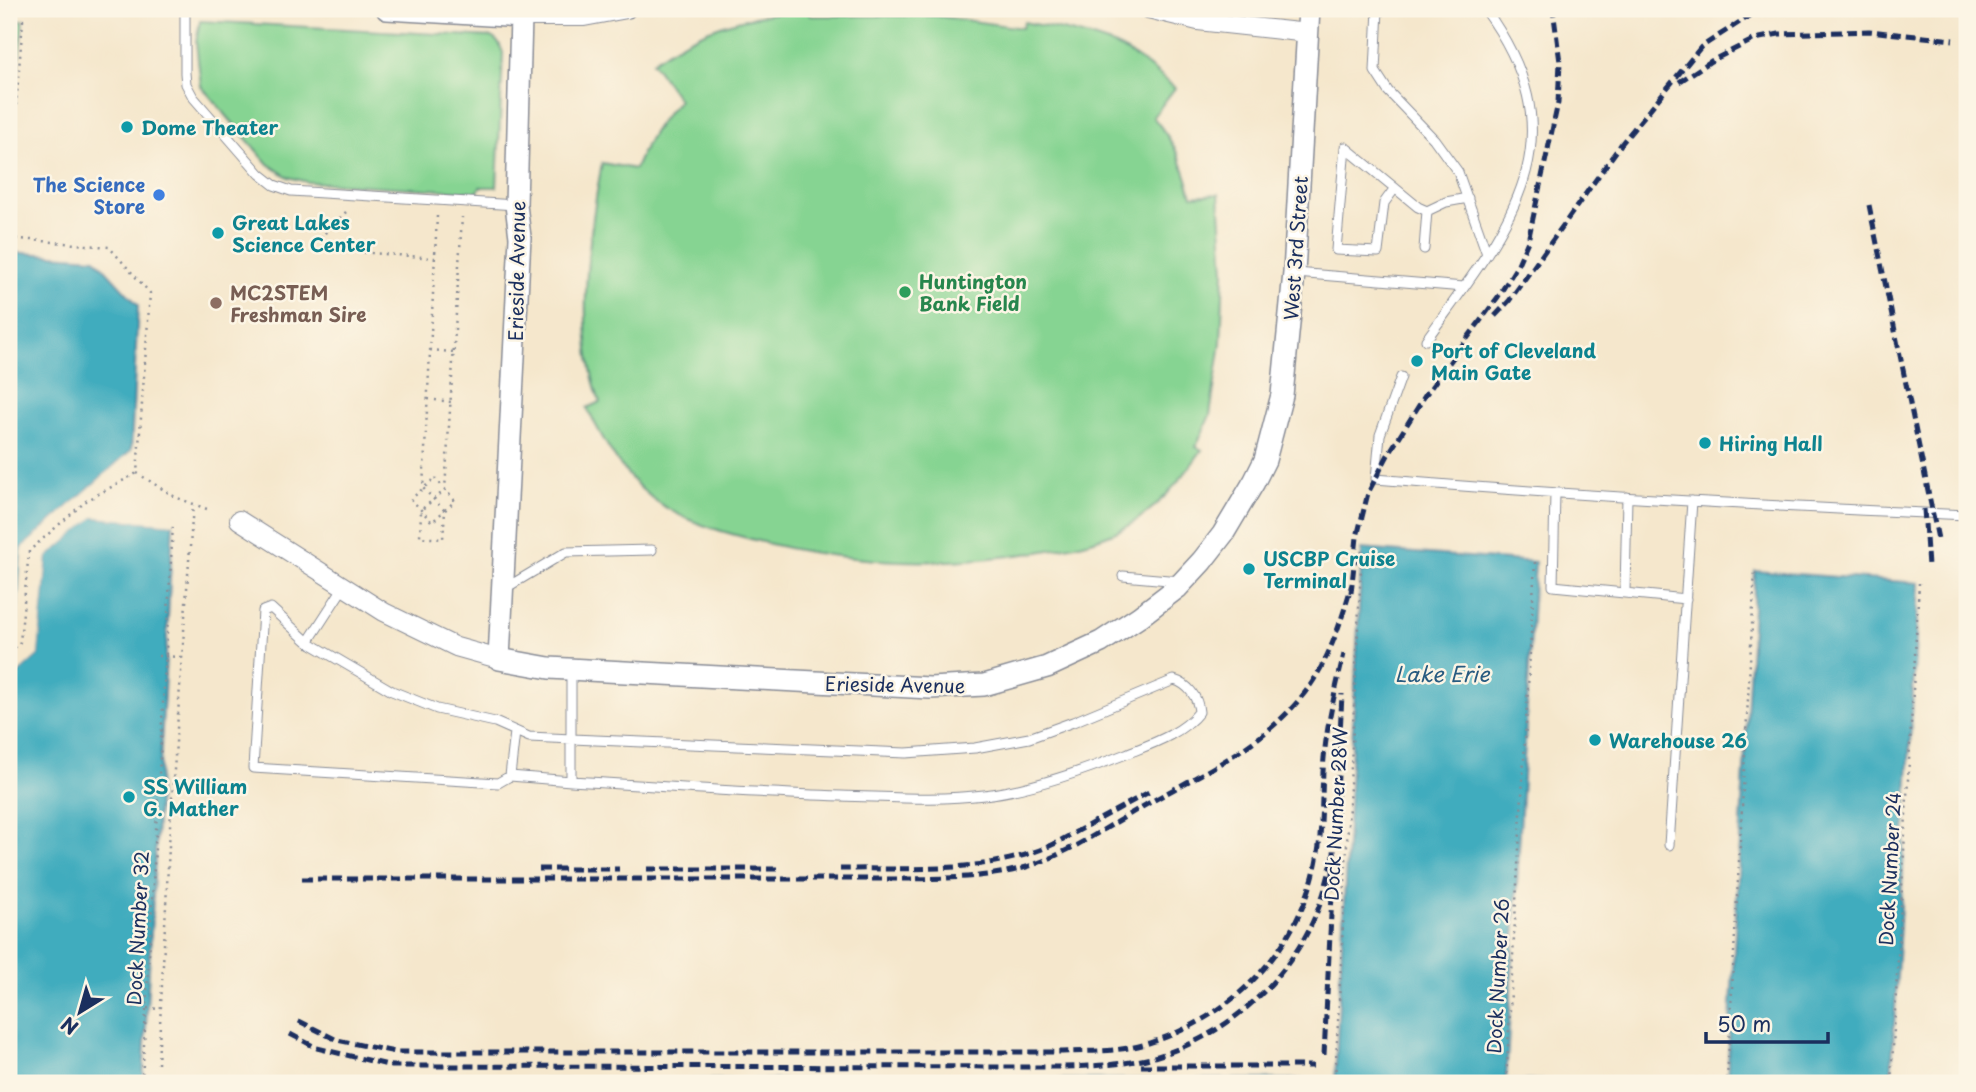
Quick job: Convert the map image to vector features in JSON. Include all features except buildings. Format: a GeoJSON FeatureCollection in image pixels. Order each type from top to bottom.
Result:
{"type":"FeatureCollection","features":[{"type":"Feature","properties":{"kind":"street"},"geometry":{"type":"LineString","coordinates":[[387,9],[521,17],[583,17],[626,9]]}},
{"type":"Feature","properties":{"kind":"street"},"geometry":{"type":"LineString","coordinates":[[1148,9],[1198,21],[1308,33]]}},
{"type":"Feature","properties":{"kind":"street","name":"West 3rd Street"},"geometry":{"type":"LineString","coordinates":[[1254,482],[1265,460],[1283,395],[1294,273],[1310,9]]}},
{"type":"Feature","properties":{"kind":"street","name":"Erieside Avenue"},"geometry":{"type":"LineString","coordinates":[[499,659],[520,237],[516,205],[521,17]]}},
{"type":"Feature","properties":{"kind":"street","name":"Erieside Avenue"},"geometry":{"type":"LineString","coordinates":[[239,520],[384,612],[456,647],[499,659],[570,670],[930,688],[984,685],[1047,667],[1101,642],[1139,617],[1183,581],[1223,534],[1254,482]]}},
{"type":"Feature","properties":{"kind":"lane"},"geometry":{"type":"LineString","coordinates":[[185,9],[185,73],[193,97],[260,174],[274,185],[291,191],[516,205]]}},
{"type":"Feature","properties":{"kind":"lane"},"geometry":{"type":"LineString","coordinates":[[1378,9],[1375,71],[1388,91],[1434,139],[1458,172],[1487,254]]}},
{"type":"Feature","properties":{"kind":"lane"},"geometry":{"type":"LineString","coordinates":[[1426,340],[1487,254],[1520,198],[1531,147],[1529,100],[1517,59],[1485,9]]}},
{"type":"Feature","properties":{"kind":"lane"},"geometry":{"type":"LineString","coordinates":[[1395,188],[1384,203],[1378,252],[1336,250],[1345,146],[1418,207],[1427,211],[1446,202],[1468,198]]}},
{"type":"Feature","properties":{"kind":"lane"},"geometry":{"type":"LineString","coordinates":[[1424,249],[1427,211]]}},
{"type":"Feature","properties":{"kind":"lane"},"geometry":{"type":"LineString","coordinates":[[1294,273],[1464,287]]}},
{"type":"Feature","properties":{"kind":"lane"},"geometry":{"type":"LineString","coordinates":[[1401,377],[1380,435],[1376,478],[1555,493],[1967,515]]}},
{"type":"Feature","properties":{"kind":"lane"},"geometry":{"type":"LineString","coordinates":[[1555,493],[1553,586],[1686,599]]}},
{"type":"Feature","properties":{"kind":"lane"},"geometry":{"type":"LineString","coordinates":[[1625,592],[1628,497]]}},
{"type":"Feature","properties":{"kind":"lane"},"geometry":{"type":"LineString","coordinates":[[1668,845],[1692,501]]}},
{"type":"Feature","properties":{"kind":"lane"},"geometry":{"type":"LineString","coordinates":[[502,589],[566,552],[652,550]]}},
{"type":"Feature","properties":{"kind":"lane"},"geometry":{"type":"LineString","coordinates":[[1123,576],[1183,581]]}},
{"type":"Feature","properties":{"kind":"lane"},"geometry":{"type":"LineString","coordinates":[[308,642],[343,587]]}},
{"type":"Feature","properties":{"kind":"lane"},"geometry":{"type":"LineString","coordinates":[[271,608],[308,642],[392,691],[437,709],[495,722],[529,737],[906,752],[975,748],[1040,734],[1174,680],[1183,683],[1198,700],[1199,712],[1192,721],[1160,741],[1094,766],[987,795],[944,799],[792,794],[510,776],[498,783],[253,768],[263,611],[271,608]]}},
{"type":"Feature","properties":{"kind":"lane"},"geometry":{"type":"LineString","coordinates":[[570,670],[571,781]]}},
{"type":"Feature","properties":{"kind":"lane"},"geometry":{"type":"LineString","coordinates":[[510,776],[515,732]]}},
{"type":"Feature","properties":{"kind":"path"},"geometry":{"type":"LineString","coordinates":[[9,22],[23,20],[9,193]]}},
{"type":"Feature","properties":{"kind":"path"},"geometry":{"type":"LineString","coordinates":[[346,212],[321,237],[333,250],[435,258]]}},
{"type":"Feature","properties":{"kind":"path"},"geometry":{"type":"LineString","coordinates":[[437,216],[423,488],[434,499],[444,511],[443,539],[420,537],[421,510],[434,499],[445,490],[462,217]]}},
{"type":"Feature","properties":{"kind":"path"},"geometry":{"type":"LineString","coordinates":[[9,238],[108,247],[150,293],[137,473]]}},
{"type":"Feature","properties":{"kind":"path"},"geometry":{"type":"LineString","coordinates":[[430,350],[453,352]]}},
{"type":"Feature","properties":{"kind":"path"},"geometry":{"type":"LineString","coordinates":[[428,399],[450,402]]}},
{"type":"Feature","properties":{"kind":"path"},"geometry":{"type":"LineString","coordinates":[[137,473],[175,497],[207,509]]}},
{"type":"Feature","properties":{"kind":"path"},"geometry":{"type":"LineString","coordinates":[[9,653],[20,642],[29,551],[86,501],[137,473]]}},
{"type":"Feature","properties":{"kind":"path"},"geometry":{"type":"LineString","coordinates":[[435,478],[445,490],[456,501],[432,522],[411,499],[435,478]]}},
{"type":"Feature","properties":{"kind":"path"},"geometry":{"type":"LineString","coordinates":[[158,1064],[170,826],[193,505]]}},
{"type":"Feature","properties":{"kind":"path","name":"Dock Number 32"},"geometry":{"type":"LineString","coordinates":[[142,1081],[173,524]]}},
{"type":"Feature","properties":{"kind":"path","name":"Dock Number 28W"},"geometry":{"type":"LineString","coordinates":[[1241,1079],[1335,1080],[1362,550]]}},
{"type":"Feature","properties":{"kind":"path","name":"Dock Number 26"},"geometry":{"type":"LineString","coordinates":[[1535,562],[1506,1081],[1727,1080],[1755,571]]}},
{"type":"Feature","properties":{"kind":"path","name":"Dock Number 24"},"geometry":{"type":"LineString","coordinates":[[1919,583],[1891,1082],[1967,1081]]}},
{"type":"Feature","properties":{"kind":"path"},"geometry":{"type":"LineString","coordinates":[[158,656],[182,657]]}},
{"type":"Feature","properties":{"kind":"path"},"geometry":{"type":"LineString","coordinates":[[133,1007],[161,1009]]}},
{"type":"Feature","properties":{"kind":"green space","name":"Huntington Bank Field"},"geometry":{"type":"Polygon","coordinates":[[[809,10],[810,16],[936,16],[1022,28],[1024,22],[1113,45],[1146,64],[1175,88],[1153,117],[1177,154],[1192,196],[1219,194],[1224,271],[1221,343],[1210,415],[1196,447],[1202,450],[1168,494],[1136,521],[1114,533],[1082,543],[1001,557],[926,561],[852,558],[779,546],[703,525],[684,517],[665,507],[639,487],[610,450],[587,408],[600,402],[592,375],[588,346],[586,283],[602,163],[635,169],[654,132],[679,100],[652,62],[689,39],[726,24],[766,15],[809,10]]]}},
{"type":"Feature","properties":{"kind":"green space"},"geometry":{"type":"Polygon","coordinates":[[[23,20],[9,154],[9,24],[23,20]]]}},
{"type":"Feature","properties":{"kind":"green space"},"geometry":{"type":"Polygon","coordinates":[[[200,21],[492,37],[499,43],[503,53],[497,187],[480,187],[478,192],[307,182],[288,177],[268,164],[201,86],[196,42],[200,21]]]}},
{"type":"Feature","properties":{"kind":"water"},"geometry":{"type":"Polygon","coordinates":[[[9,252],[95,258],[138,305],[131,451],[22,548],[16,641],[9,647],[9,252]]]}},
{"type":"Feature","properties":{"kind":"water","name":"Lake Erie"},"geometry":{"type":"Polygon","coordinates":[[[93,517],[173,524],[143,1081],[1335,1080],[1362,549],[1535,562],[1506,1081],[1727,1079],[1755,571],[1919,583],[1891,1081],[1967,1083],[9,1083],[9,681],[38,655],[47,557],[93,517]]]}},
{"type":"Feature","properties":{"kind":"pier"},"geometry":{"type":"Polygon","coordinates":[[[131,451],[133,453],[25,549],[20,641],[9,651],[9,647],[16,641],[22,548],[131,451]]]}},
{"type":"Feature","properties":{"kind":"pier"},"geometry":{"type":"Polygon","coordinates":[[[93,514],[173,520],[173,524],[94,517],[47,557],[38,655],[9,681],[9,676],[35,653],[44,555],[93,514]]]}},
{"type":"Feature","properties":{"kind":"railway"},"geometry":{"type":"LineString","coordinates":[[1351,593],[1357,537],[1368,493],[1426,394],[1498,297],[1517,266],[1528,241],[1558,103],[1560,62],[1553,9]]}},
{"type":"Feature","properties":{"kind":"railway"},"geometry":{"type":"LineString","coordinates":[[1495,316],[1509,301],[1622,143],[1701,47],[1760,9]]}},
{"type":"Feature","properties":{"kind":"railway"},"geometry":{"type":"LineString","coordinates":[[1679,82],[1711,61],[1755,39],[1779,34],[1869,31],[1953,40]]}},
{"type":"Feature","properties":{"kind":"railway"},"geometry":{"type":"LineString","coordinates":[[1869,205],[1938,539]]}},
{"type":"Feature","properties":{"kind":"railway"},"geometry":{"type":"LineString","coordinates":[[1924,509],[1928,566]]}},
{"type":"Feature","properties":{"kind":"railway"},"geometry":{"type":"LineString","coordinates":[[302,879],[912,879],[982,876],[1023,868],[1084,841],[1228,758],[1268,730],[1303,695],[1320,670],[1338,628],[1352,584]]}},
{"type":"Feature","properties":{"kind":"railway"},"geometry":{"type":"LineString","coordinates":[[299,1021],[337,1040],[395,1052],[1062,1052],[1119,1049],[1152,1042],[1183,1030],[1237,995],[1260,973],[1280,948],[1296,920],[1309,891],[1317,859],[1325,745],[1344,654]]}},
{"type":"Feature","properties":{"kind":"railway"},"geometry":{"type":"LineString","coordinates":[[1324,1055],[1342,694]]}},
{"type":"Feature","properties":{"kind":"railway"},"geometry":{"type":"LineString","coordinates":[[840,869],[921,869],[976,865],[1029,854],[1054,844],[1149,792]]}},
{"type":"Feature","properties":{"kind":"railway"},"geometry":{"type":"LineString","coordinates":[[290,1034],[317,1048],[392,1066],[1064,1067],[1132,1062],[1154,1057],[1204,1037],[1227,1023],[1268,988],[1300,945],[1313,921],[1334,855]]}},
{"type":"Feature","properties":{"kind":"railway"},"geometry":{"type":"LineString","coordinates":[[539,869],[619,869]]}},
{"type":"Feature","properties":{"kind":"railway"},"geometry":{"type":"LineString","coordinates":[[647,869],[780,869]]}},
{"type":"Feature","properties":{"kind":"railway"},"geometry":{"type":"LineString","coordinates":[[1141,1066],[1313,1066]]}},
{"type":"Feature","properties":{"kind":"place","name":"Dome Theater"},"geometry":{"type":"Point","coordinates":[127,127]}},
{"type":"Feature","properties":{"kind":"place","name":"The Science Store"},"geometry":{"type":"Point","coordinates":[159,195]}},
{"type":"Feature","properties":{"kind":"place","name":"Great Lakes Science Center"},"geometry":{"type":"Point","coordinates":[218,233]}},
{"type":"Feature","properties":{"kind":"place","name":"Huntington Bank Field"},"geometry":{"type":"Point","coordinates":[905,292]}},
{"type":"Feature","properties":{"kind":"place","name":"MC2STEM Freshman Sire"},"geometry":{"type":"Point","coordinates":[216,303]}},
{"type":"Feature","properties":{"kind":"place","name":"Port of Cleveland Main Gate"},"geometry":{"type":"Point","coordinates":[1417,361]}},
{"type":"Feature","properties":{"kind":"place","name":"Hiring Hall"},"geometry":{"type":"Point","coordinates":[1705,443]}},
{"type":"Feature","properties":{"kind":"place","name":"USCBP Cruise Terminal"},"geometry":{"type":"Point","coordinates":[1249,569]}},
{"type":"Feature","properties":{"kind":"place","name":"Warehouse 26"},"geometry":{"type":"Point","coordinates":[1595,740]}},
{"type":"Feature","properties":{"kind":"place","name":"SS William G. Mather"},"geometry":{"type":"Point","coordinates":[129,797]}}]}
